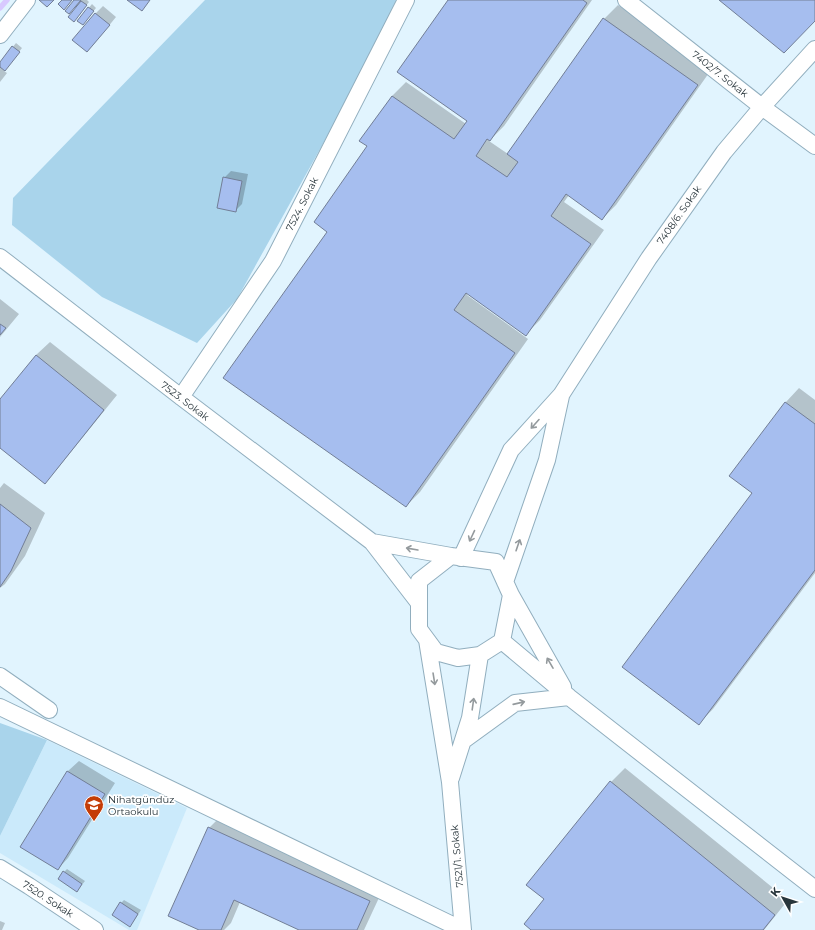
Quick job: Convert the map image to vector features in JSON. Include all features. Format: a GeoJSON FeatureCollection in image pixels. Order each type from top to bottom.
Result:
{"type":"FeatureCollection","features":[{"type":"Feature","properties":{"kind":"street"},"geometry":{"type":"LineString","coordinates":[[0,35],[27,0]]}},
{"type":"Feature","properties":{"kind":"street","name":"7524. Sokak"},"geometry":{"type":"LineString","coordinates":[[181,397],[272,261],[406,0]]}},
{"type":"Feature","properties":{"kind":"street","name":"7402/7. Sokak"},"geometry":{"type":"LineString","coordinates":[[626,0],[762,107],[815,146]]}},
{"type":"Feature","properties":{"kind":"street","name":"7408/6. Sokak"},"geometry":{"type":"LineString","coordinates":[[561,395],[649,258],[724,152],[762,107],[815,49]]}},
{"type":"Feature","properties":{"kind":"street","name":"7523. Sokak"},"geometry":{"type":"LineString","coordinates":[[0,257],[372,542]]}},
{"type":"Feature","properties":{"kind":"street"},"geometry":{"type":"LineString","coordinates":[[502,641],[480,655],[458,658],[436,652],[419,629],[419,581],[456,557],[511,450],[561,395]]}},
{"type":"Feature","properties":{"kind":"street"},"geometry":{"type":"LineString","coordinates":[[502,641],[508,589],[547,460],[561,395]]}},
{"type":"Feature","properties":{"kind":"street"},"geometry":{"type":"LineString","coordinates":[[372,542],[456,557],[496,562],[508,589],[569,697]]}},
{"type":"Feature","properties":{"kind":"street"},"geometry":{"type":"LineString","coordinates":[[372,542],[419,603]]}},
{"type":"Feature","properties":{"kind":"street","name":"7521/1. Sokak"},"geometry":{"type":"LineString","coordinates":[[428,640],[450,782],[463,930]]}},
{"type":"Feature","properties":{"kind":"street"},"geometry":{"type":"LineString","coordinates":[[502,641],[569,697],[815,889]]}},
{"type":"Feature","properties":{"kind":"street"},"geometry":{"type":"LineString","coordinates":[[450,782],[470,718],[480,655]]}},
{"type":"Feature","properties":{"kind":"street"},"geometry":{"type":"LineString","coordinates":[[49,710],[6,680],[0,706],[463,930]]}},
{"type":"Feature","properties":{"kind":"street"},"geometry":{"type":"LineString","coordinates":[[464,740],[515,703],[569,697]]}},
{"type":"Feature","properties":{"kind":"street","name":"7520. Sokak"},"geometry":{"type":"LineString","coordinates":[[0,868],[29,886],[77,925],[96,930]]}},
{"type":"Feature","properties":{"kind":"shaded area"},"geometry":{"type":"Polygon","coordinates":[[[205,0],[396,0],[356,84],[237,299],[197,343],[102,297],[12,225],[13,198],[205,0]]]}},
{"type":"Feature","properties":{"kind":"shaded area"},"geometry":{"type":"Polygon","coordinates":[[[0,723],[47,740],[0,836],[0,723]]]}},
{"type":"Feature","properties":{"kind":"shaded area","name":"Nihatgündüz Ortaokulu"},"geometry":{"type":"Polygon","coordinates":[[[47,740],[187,808],[137,930],[129,930],[0,853],[0,836],[47,740]]]}},
{"type":"Feature","properties":{"kind":"building"},"geometry":{"type":"Polygon","coordinates":[[[39,0],[54,0],[47,7],[39,0]]]}},
{"type":"Feature","properties":{"kind":"building"},"geometry":{"type":"Polygon","coordinates":[[[62,0],[72,0],[64,10],[58,4],[62,0]]]}},
{"type":"Feature","properties":{"kind":"building"},"geometry":{"type":"Polygon","coordinates":[[[74,0],[81,0],[69,14],[65,11],[74,0]]]}},
{"type":"Feature","properties":{"kind":"building"},"geometry":{"type":"Polygon","coordinates":[[[127,0],[150,0],[142,11],[127,0]]]}},
{"type":"Feature","properties":{"kind":"building"},"geometry":{"type":"Polygon","coordinates":[[[448,0],[583,0],[587,3],[490,141],[487,139],[476,156],[507,177],[518,162],[507,154],[603,18],[698,85],[602,220],[566,194],[551,216],[591,244],[526,336],[466,293],[454,310],[515,353],[406,507],[223,378],[327,232],[314,222],[367,146],[359,141],[392,96],[454,139],[467,121],[397,72],[448,0]]]}},
{"type":"Feature","properties":{"kind":"building"},"geometry":{"type":"Polygon","coordinates":[[[719,0],[815,0],[815,21],[784,53],[719,0]]]}},
{"type":"Feature","properties":{"kind":"building"},"geometry":{"type":"Polygon","coordinates":[[[81,1],[87,5],[74,22],[68,17],[81,1]]]}},
{"type":"Feature","properties":{"kind":"building"},"geometry":{"type":"Polygon","coordinates":[[[88,7],[94,11],[83,25],[77,21],[88,7]]]}},
{"type":"Feature","properties":{"kind":"building"},"geometry":{"type":"Polygon","coordinates":[[[95,13],[110,25],[87,52],[72,40],[95,13]]]}},
{"type":"Feature","properties":{"kind":"building"},"geometry":{"type":"Polygon","coordinates":[[[12,46],[20,52],[5,71],[0,67],[0,62],[12,46]]]}},
{"type":"Feature","properties":{"kind":"building"},"geometry":{"type":"Polygon","coordinates":[[[223,177],[242,181],[236,212],[217,208],[223,177]]]}},
{"type":"Feature","properties":{"kind":"building"},"geometry":{"type":"Polygon","coordinates":[[[0,324],[6,328],[0,335],[0,324]]]}},
{"type":"Feature","properties":{"kind":"building"},"geometry":{"type":"Polygon","coordinates":[[[36,355],[104,410],[45,484],[0,448],[0,399],[36,355]]]}},
{"type":"Feature","properties":{"kind":"building"},"geometry":{"type":"Polygon","coordinates":[[[785,402],[815,424],[815,570],[699,725],[622,667],[752,493],[729,476],[785,402]]]}},
{"type":"Feature","properties":{"kind":"building"},"geometry":{"type":"Polygon","coordinates":[[[0,504],[31,528],[11,571],[0,587],[0,504]]]}},
{"type":"Feature","properties":{"kind":"building"},"geometry":{"type":"Polygon","coordinates":[[[67,771],[105,794],[58,870],[20,847],[67,771]]]}},
{"type":"Feature","properties":{"kind":"building"},"geometry":{"type":"Polygon","coordinates":[[[610,781],[775,915],[763,930],[531,930],[524,924],[544,899],[526,885],[610,781]]]}},
{"type":"Feature","properties":{"kind":"building"},"geometry":{"type":"Polygon","coordinates":[[[208,827],[370,901],[357,930],[299,930],[234,900],[221,930],[199,930],[168,916],[208,827]]]}},
{"type":"Feature","properties":{"kind":"building"},"geometry":{"type":"Polygon","coordinates":[[[63,871],[82,884],[77,892],[58,879],[63,871]]]}},
{"type":"Feature","properties":{"kind":"building"},"geometry":{"type":"Polygon","coordinates":[[[120,902],[138,914],[130,927],[112,915],[120,902]]]}},
{"type":"Feature","properties":{"kind":"waterway"},"geometry":{"type":"LineString","coordinates":[[0,8],[7,0]]}},
{"type":"Feature","properties":{"kind":"place","name":"Nihatgündüz Ortaokulu"},"geometry":{"type":"Point","coordinates":[94,822]}}]}
